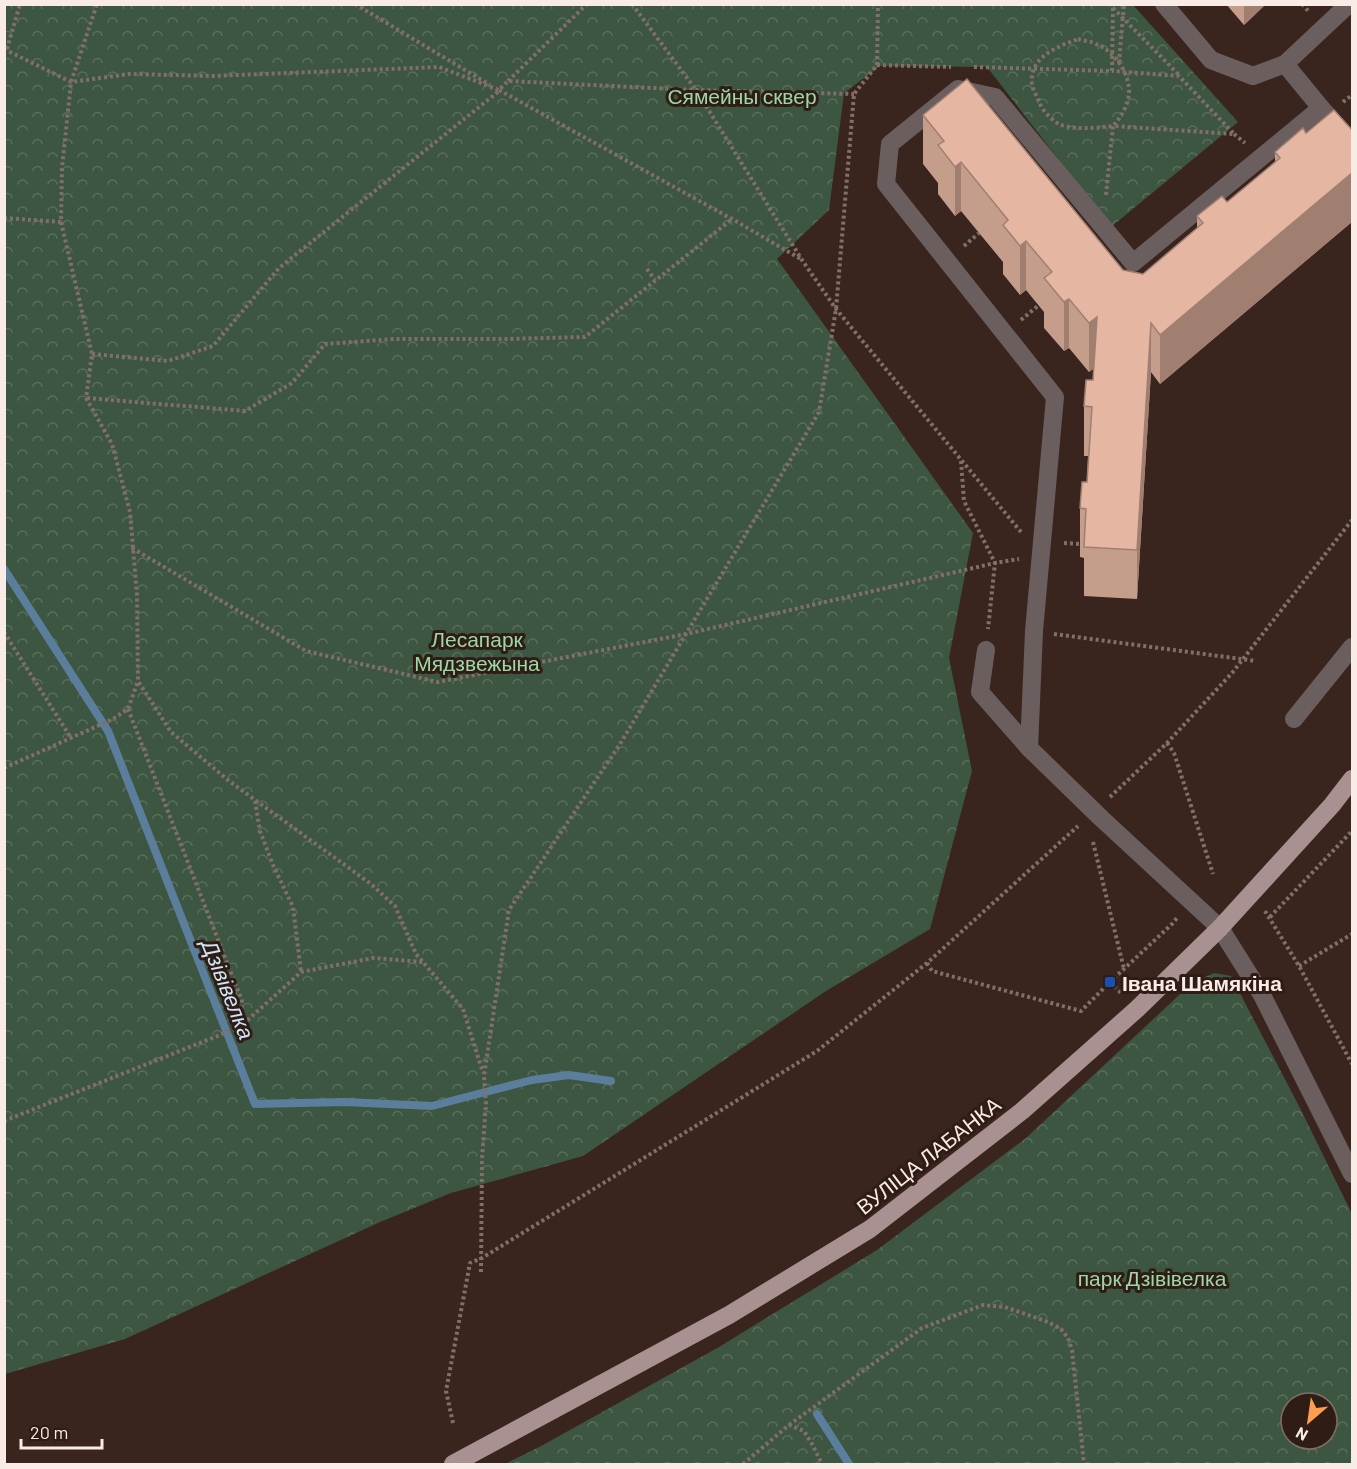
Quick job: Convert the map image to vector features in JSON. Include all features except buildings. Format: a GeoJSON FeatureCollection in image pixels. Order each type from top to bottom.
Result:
{"type":"FeatureCollection","features":[{"type":"Feature","properties":{"kind":"main road","name":"ВУЛІЦА ЛАБАНКА"},"geometry":{"type":"LineString","coordinates":[[453,1464],[729,1314],[870,1229],[1022,1111],[1137,1009],[1220,928],[1353,779]]}},
{"type":"Feature","properties":{"kind":"street"},"geometry":{"type":"LineString","coordinates":[[1164,4],[1211,60],[1253,76],[1286,64],[1349,4]]}},
{"type":"Feature","properties":{"kind":"street"},"geometry":{"type":"LineString","coordinates":[[1286,64],[1353,143]]}},
{"type":"Feature","properties":{"kind":"street"},"geometry":{"type":"LineString","coordinates":[[1029,748],[1034,631],[1055,397],[886,184],[890,144],[958,89],[995,97],[1133,263],[1321,108]]}},
{"type":"Feature","properties":{"kind":"street"},"geometry":{"type":"LineString","coordinates":[[1294,719],[1353,646]]}},
{"type":"Feature","properties":{"kind":"street"},"geometry":{"type":"LineString","coordinates":[[986,650],[980,692],[1029,748],[1220,928],[1262,995],[1353,1174]]}},
{"type":"Feature","properties":{"kind":"path"},"geometry":{"type":"LineString","coordinates":[[20,4],[6,49],[71,82],[129,74],[213,76],[439,67],[500,90]]}},
{"type":"Feature","properties":{"kind":"path"},"geometry":{"type":"LineString","coordinates":[[4,768],[113,719],[128,709],[138,681],[136,595],[130,512],[112,444],[86,398],[92,354],[61,222],[62,168],[71,82],[97,4]]}},
{"type":"Feature","properties":{"kind":"path"},"geometry":{"type":"LineString","coordinates":[[356,4],[500,90],[802,260]]}},
{"type":"Feature","properties":{"kind":"path"},"geometry":{"type":"LineString","coordinates":[[92,354],[168,361],[213,346],[279,268],[500,90],[587,4]]}},
{"type":"Feature","properties":{"kind":"path"},"geometry":{"type":"LineString","coordinates":[[632,4],[696,90],[802,260],[836,309],[1041,556]]}},
{"type":"Feature","properties":{"kind":"path"},"geometry":{"type":"LineString","coordinates":[[482,1272],[482,1159],[486,1104],[484,1076],[508,910],[620,744],[819,412],[836,309],[854,94],[877,65],[878,4]]}},
{"type":"Feature","properties":{"kind":"path"},"geometry":{"type":"LineString","coordinates":[[1119,64],[1124,4]]}},
{"type":"Feature","properties":{"kind":"path"},"geometry":{"type":"LineString","coordinates":[[1100,223],[1104,212],[1113,126],[1122,115],[1129,92],[1125,72],[1112,54],[1097,44],[1078,39],[1057,46],[1042,57],[1033,69],[1032,86],[1041,107],[1059,124],[1084,129],[1113,126],[1234,134],[1112,6]]}},
{"type":"Feature","properties":{"kind":"path"},"geometry":{"type":"LineString","coordinates":[[1112,6],[1112,71]]}},
{"type":"Feature","properties":{"kind":"path"},"geometry":{"type":"LineString","coordinates":[[877,65],[955,67]]}},
{"type":"Feature","properties":{"kind":"path"},"geometry":{"type":"LineString","coordinates":[[966,67],[1112,71],[1179,76]]}},
{"type":"Feature","properties":{"kind":"path"},"geometry":{"type":"LineString","coordinates":[[508,81],[696,90],[854,94]]}},
{"type":"Feature","properties":{"kind":"path"},"geometry":{"type":"LineString","coordinates":[[4,218],[61,222]]}},
{"type":"Feature","properties":{"kind":"path"},"geometry":{"type":"LineString","coordinates":[[86,398],[245,411],[292,383],[326,344],[394,339],[585,337],[732,219]]}},
{"type":"Feature","properties":{"kind":"path"},"geometry":{"type":"LineString","coordinates":[[647,269],[655,280]]}},
{"type":"Feature","properties":{"kind":"path"},"geometry":{"type":"LineString","coordinates":[[961,460],[964,501],[995,563],[986,650]]}},
{"type":"Feature","properties":{"kind":"path"},"geometry":{"type":"LineString","coordinates":[[453,1422],[446,1391],[470,1263],[482,1258],[818,1051],[927,963],[1167,743],[1244,659],[1353,520]]}},
{"type":"Feature","properties":{"kind":"path"},"geometry":{"type":"LineString","coordinates":[[132,548],[306,651],[438,682],[686,634],[995,563],[1041,556]]}},
{"type":"Feature","properties":{"kind":"path"},"geometry":{"type":"LineString","coordinates":[[1034,631],[1256,661]]}},
{"type":"Feature","properties":{"kind":"path"},"geometry":{"type":"LineString","coordinates":[[4,632],[71,738]]}},
{"type":"Feature","properties":{"kind":"path"},"geometry":{"type":"LineString","coordinates":[[138,681],[171,732],[255,801],[371,884],[395,906],[416,954],[463,1009],[484,1076]]}},
{"type":"Feature","properties":{"kind":"path"},"geometry":{"type":"LineString","coordinates":[[128,709],[242,1001],[240,1027]]}},
{"type":"Feature","properties":{"kind":"path"},"geometry":{"type":"LineString","coordinates":[[1167,743],[1174,753],[1213,874]]}},
{"type":"Feature","properties":{"kind":"path"},"geometry":{"type":"LineString","coordinates":[[255,801],[260,831],[293,907],[301,972]]}},
{"type":"Feature","properties":{"kind":"path"},"geometry":{"type":"LineString","coordinates":[[1270,917],[1353,831]]}},
{"type":"Feature","properties":{"kind":"path"},"geometry":{"type":"LineString","coordinates":[[1090,832],[1124,969]]}},
{"type":"Feature","properties":{"kind":"path"},"geometry":{"type":"LineString","coordinates":[[1265,910],[1353,1064]]}},
{"type":"Feature","properties":{"kind":"path"},"geometry":{"type":"LineString","coordinates":[[1299,966],[1353,934]]}},
{"type":"Feature","properties":{"kind":"path"},"geometry":{"type":"LineString","coordinates":[[927,963],[932,971],[1081,1011],[1160,936]]}},
{"type":"Feature","properties":{"kind":"path"},"geometry":{"type":"LineString","coordinates":[[4,1121],[240,1027],[301,972],[373,958],[423,962]]}},
{"type":"Feature","properties":{"kind":"path"},"geometry":{"type":"LineString","coordinates":[[743,1464],[789,1425],[922,1328],[983,1305],[1005,1307],[1048,1322],[1061,1329],[1068,1338],[1072,1350],[1084,1464]]}},
{"type":"Feature","properties":{"kind":"path"},"geometry":{"type":"LineString","coordinates":[[789,1425],[804,1431],[822,1464]]}},
{"type":"Feature","properties":{"kind":"green space","name":"Лесапарк Мядзвежына"},"geometry":{"type":"Polygon","coordinates":[[[5,5],[1133,5],[1238,122],[1111,227],[987,67],[880,66],[844,93],[829,210],[777,259],[973,533],[949,658],[972,771],[930,929],[826,991],[583,1156],[451,1193],[380,1222],[125,1339],[5,1374],[5,5]]]}},
{"type":"Feature","properties":{"kind":"green space","name":"парк Дзівівелка"},"geometry":{"type":"Polygon","coordinates":[[[1214,973],[1231,976],[1352,1214],[1352,1464],[505,1464],[719,1347],[877,1250],[1026,1138],[1192,983],[1214,973]]]}},
{"type":"Feature","properties":{"kind":"waterway","name":"Дзівівелка"},"geometry":{"type":"LineString","coordinates":[[4,569],[108,731],[255,1104],[345,1102],[432,1106],[532,1080],[569,1075],[611,1081]]}},
{"type":"Feature","properties":{"kind":"waterway","name":"Дзівівелка"},"geometry":{"type":"LineString","coordinates":[[817,1414],[849,1464]]}},
{"type":"Feature","properties":{"kind":"place","name":"Івана Шамякіна"},"geometry":{"type":"Point","coordinates":[1110,982]}},
{"type":"Feature","properties":{"kind":"park label","name":"Сямейны сквер"},"geometry":{"type":"Point","coordinates":[742,95]}}]}
